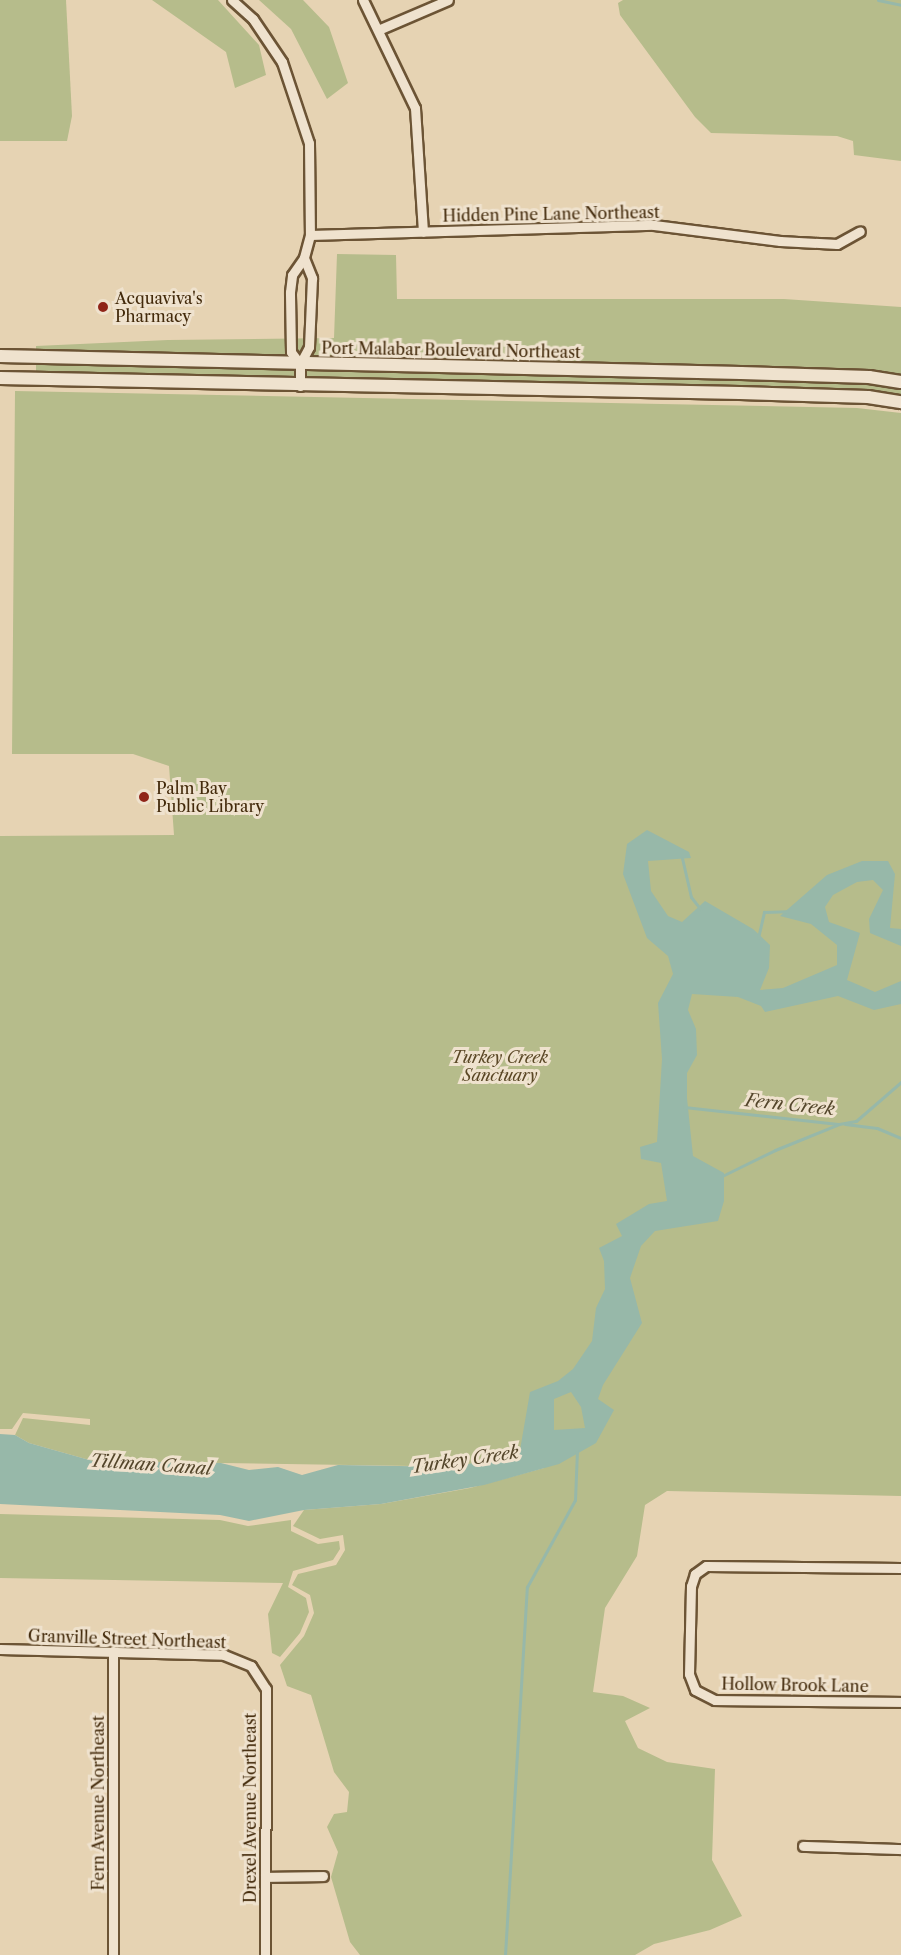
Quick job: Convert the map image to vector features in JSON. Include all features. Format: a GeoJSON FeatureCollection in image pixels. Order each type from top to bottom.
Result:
{"type":"FeatureCollection","features":[{"type":"Feature","properties":{"kind":"street"},"geometry":{"type":"LineString","coordinates":[[232,0],[253,19],[282,62],[296,98],[309,143],[310,235],[304,258],[292,276],[290,292],[291,352],[300,364]]}},
{"type":"Feature","properties":{"kind":"street"},"geometry":{"type":"LineString","coordinates":[[363,0],[415,108],[423,232]]}},
{"type":"Feature","properties":{"kind":"street"},"geometry":{"type":"LineString","coordinates":[[378,30],[448,0]]}},
{"type":"Feature","properties":{"kind":"street","name":"Hidden Pine Lane Northeast"},"geometry":{"type":"LineString","coordinates":[[310,235],[654,225],[780,242],[837,244],[860,231]]}},
{"type":"Feature","properties":{"kind":"street"},"geometry":{"type":"LineString","coordinates":[[300,386],[300,364],[309,352],[312,278],[304,258]]}},
{"type":"Feature","properties":{"kind":"street","name":"Port Malabar Boulevard Northeast"},"geometry":{"type":"LineString","coordinates":[[0,356],[869,377],[901,382]]}},
{"type":"Feature","properties":{"kind":"street"},"geometry":{"type":"LineString","coordinates":[[0,378],[868,397],[901,402]]}},
{"type":"Feature","properties":{"kind":"street","name":"Hollow Brook Lane"},"geometry":{"type":"LineString","coordinates":[[901,1568],[706,1566],[695,1574],[691,1587],[688,1674],[695,1690],[715,1700],[901,1702]]}},
{"type":"Feature","properties":{"kind":"street","name":"Granville Street Northeast"},"geometry":{"type":"LineString","coordinates":[[0,1650],[224,1655],[251,1666]]}},
{"type":"Feature","properties":{"kind":"street","name":"Fern Avenue Northeast"},"geometry":{"type":"LineString","coordinates":[[113,1651],[113,1955]]}},
{"type":"Feature","properties":{"kind":"street","name":"Drexel Avenue Northeast"},"geometry":{"type":"LineString","coordinates":[[251,1666],[266,1689],[265,1955]]}},
{"type":"Feature","properties":{"kind":"street"},"geometry":{"type":"LineString","coordinates":[[803,1846],[901,1849]]}},
{"type":"Feature","properties":{"kind":"street"},"geometry":{"type":"LineString","coordinates":[[265,1877],[323,1876]]}},
{"type":"Feature","properties":{"kind":"green space"},"geometry":{"type":"Polygon","coordinates":[[[0,0],[66,0],[72,116],[67,141],[0,141],[0,0]]]}},
{"type":"Feature","properties":{"kind":"green space"},"geometry":{"type":"Polygon","coordinates":[[[152,0],[218,0],[259,45],[266,75],[235,88],[226,52],[152,0]]]}},
{"type":"Feature","properties":{"kind":"green space"},"geometry":{"type":"Polygon","coordinates":[[[259,0],[303,0],[329,27],[348,83],[327,99],[291,29],[259,0]]]}},
{"type":"Feature","properties":{"kind":"green space"},"geometry":{"type":"Polygon","coordinates":[[[623,0],[901,0],[901,161],[854,155],[853,141],[837,136],[711,133],[695,117],[620,15],[618,3],[623,0]]]}},
{"type":"Feature","properties":{"kind":"green space"},"geometry":{"type":"Polygon","coordinates":[[[337,254],[396,255],[397,299],[784,299],[901,307],[901,376],[870,370],[741,366],[36,350],[36,346],[168,340],[334,338],[337,254]]]}},
{"type":"Feature","properties":{"kind":"green space"},"geometry":{"type":"Polygon","coordinates":[[[36,363],[869,383],[901,389],[901,396],[868,391],[740,387],[36,372],[36,363]]]}},
{"type":"Feature","properties":{"kind":"green space","name":"Turkey Creek Sanctuary"},"geometry":{"type":"Polygon","coordinates":[[[15,391],[857,408],[901,413],[901,1496],[667,1491],[645,1505],[637,1556],[605,1608],[593,1692],[623,1696],[650,1708],[625,1721],[638,1748],[667,1762],[715,1769],[712,1860],[742,1916],[710,1930],[654,1944],[635,1955],[360,1955],[350,1942],[331,1877],[338,1852],[327,1827],[334,1814],[347,1812],[349,1792],[334,1772],[311,1695],[287,1686],[280,1665],[304,1636],[314,1613],[310,1595],[292,1585],[298,1574],[336,1565],[345,1550],[343,1535],[320,1539],[293,1526],[304,1510],[381,1504],[470,1488],[544,1468],[93,1461],[29,1443],[15,1435],[23,1418],[90,1425],[90,1419],[23,1413],[12,1429],[0,1429],[0,836],[174,835],[169,766],[133,754],[12,754],[15,391]]]}},
{"type":"Feature","properties":{"kind":"green space"},"geometry":{"type":"Polygon","coordinates":[[[0,1514],[220,1520],[248,1526],[291,1520],[291,1531],[318,1544],[339,1541],[340,1549],[333,1560],[293,1571],[288,1587],[306,1598],[309,1612],[300,1633],[280,1657],[272,1653],[268,1614],[283,1583],[0,1578],[0,1514]]]}},
{"type":"Feature","properties":{"kind":"water","name":"Tillman Canal"},"geometry":{"type":"Polygon","coordinates":[[[647,830],[689,852],[691,858],[648,861],[651,891],[668,916],[682,922],[705,901],[753,929],[770,945],[769,968],[760,990],[783,988],[837,965],[837,945],[811,924],[780,916],[827,875],[862,861],[888,861],[895,874],[890,928],[901,929],[901,946],[870,933],[869,919],[883,890],[873,880],[857,882],[833,895],[825,907],[829,922],[860,933],[847,980],[875,992],[901,981],[901,1004],[874,1010],[838,996],[765,1012],[761,1006],[738,997],[692,994],[688,1010],[696,1029],[697,1055],[687,1073],[687,1098],[693,1156],[724,1173],[724,1201],[718,1221],[655,1231],[641,1246],[630,1278],[642,1323],[603,1385],[598,1399],[614,1410],[596,1443],[559,1464],[484,1485],[381,1504],[304,1510],[249,1521],[220,1515],[0,1504],[0,1434],[15,1435],[29,1443],[93,1461],[221,1463],[249,1470],[278,1467],[302,1475],[338,1465],[458,1467],[520,1450],[530,1392],[558,1381],[573,1369],[592,1341],[596,1308],[605,1289],[604,1261],[599,1248],[622,1236],[616,1224],[649,1204],[667,1201],[661,1163],[641,1159],[640,1147],[657,1142],[662,1059],[658,1003],[673,974],[668,956],[647,938],[623,874],[627,844],[647,830]],[[571,1392],[554,1399],[554,1430],[585,1428],[581,1407],[571,1392]]]}},
{"type":"Feature","properties":{"kind":"waterway"},"geometry":{"type":"LineString","coordinates":[[878,0],[901,5]]}},
{"type":"Feature","properties":{"kind":"waterway","name":"Turkey Creek"},"geometry":{"type":"LineString","coordinates":[[682,858],[691,897],[701,910]]}},
{"type":"Feature","properties":{"kind":"waterway","name":"Turkey Creek"},"geometry":{"type":"LineString","coordinates":[[758,938],[764,912],[787,911]]}},
{"type":"Feature","properties":{"kind":"waterway"},"geometry":{"type":"LineString","coordinates":[[722,1176],[775,1150],[839,1124],[856,1121],[901,1082]]}},
{"type":"Feature","properties":{"kind":"waterway","name":"Fern Creek"},"geometry":{"type":"LineString","coordinates":[[684,1107],[838,1124]]}},
{"type":"Feature","properties":{"kind":"waterway","name":"Fern Creek"},"geometry":{"type":"LineString","coordinates":[[845,1124],[877,1128],[901,1138]]}},
{"type":"Feature","properties":{"kind":"waterway"},"geometry":{"type":"LineString","coordinates":[[505,1955],[527,1587],[575,1500],[577,1451]]}},
{"type":"Feature","properties":{"kind":"place","name":"Acquaviva's Pharmacy"},"geometry":{"type":"Point","coordinates":[103,307]}},
{"type":"Feature","properties":{"kind":"place","name":"Palm Bay Public Library"},"geometry":{"type":"Point","coordinates":[144,797]}}]}
